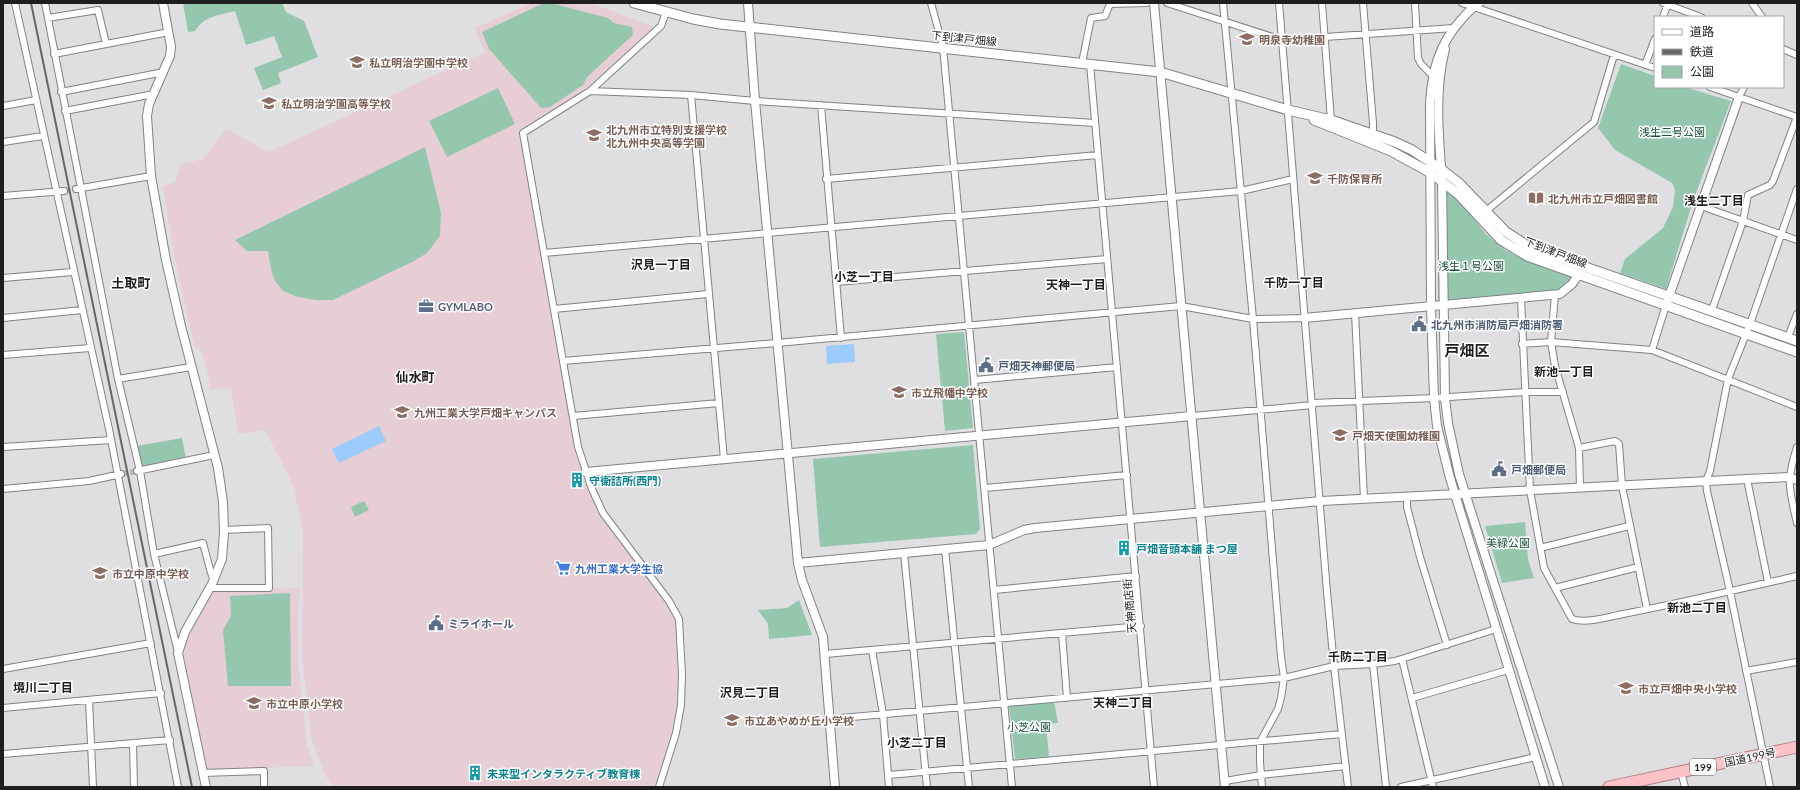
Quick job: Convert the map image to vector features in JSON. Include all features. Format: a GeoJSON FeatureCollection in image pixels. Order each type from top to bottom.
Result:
{"type":"FeatureCollection","features":[{"type":"Feature","properties":{"kind":"highway","name":"国道199号"},"geometry":{"type":"LineString","coordinates":[[1610,787],[1797,747]]}},
{"type":"Feature","properties":{"kind":"main road","name":"下到津戸畑線"},"geometry":{"type":"LineString","coordinates":[[634,3],[720,24],[943,47],[1160,72],[1231,92],[1288,110],[1391,151],[1431,173],[1462,199],[1495,234],[1513,248],[1527,256],[1797,352]]}},
{"type":"Feature","properties":{"kind":"main road","name":"下到津戸畑線"},"geometry":{"type":"LineString","coordinates":[[1288,110],[1331,120],[1373,134],[1412,150],[1459,183],[1506,232],[1518,241],[1532,248],[1793,339]]}},
{"type":"Feature","properties":{"kind":"street"},"geometry":{"type":"LineString","coordinates":[[15,3],[73,272],[119,474],[178,787]]}},
{"type":"Feature","properties":{"kind":"street"},"geometry":{"type":"LineString","coordinates":[[45,3],[79,189],[118,379],[154,554],[178,653],[206,787]]}},
{"type":"Feature","properties":{"kind":"street"},"geometry":{"type":"LineString","coordinates":[[163,3],[169,32],[170,56],[146,116],[151,176],[166,260],[191,367],[214,455],[223,502],[224,530],[222,559],[210,588],[185,632],[178,653]]}},
{"type":"Feature","properties":{"kind":"street"},"geometry":{"type":"LineString","coordinates":[[748,3],[748,26],[766,233],[798,563],[802,580],[819,624],[825,654],[835,787]]}},
{"type":"Feature","properties":{"kind":"street"},"geometry":{"type":"LineString","coordinates":[[931,3],[943,47],[950,113],[1012,787]]}},
{"type":"Feature","properties":{"kind":"street","name":"天神商店街"},"geometry":{"type":"LineString","coordinates":[[1147,3],[1110,4],[1105,16],[1091,18],[1086,63],[1095,123],[1147,691],[1154,787]]}},
{"type":"Feature","properties":{"kind":"street"},"geometry":{"type":"LineString","coordinates":[[1154,3],[1225,784],[1261,775],[1346,766]]}},
{"type":"Feature","properties":{"kind":"street"},"geometry":{"type":"LineString","coordinates":[[1167,3],[1282,40],[1417,29],[1454,28]]}},
{"type":"Feature","properties":{"kind":"street"},"geometry":{"type":"LineString","coordinates":[[1223,3],[1253,320],[1280,650],[1284,678],[1278,709],[1260,742],[1262,787]]}},
{"type":"Feature","properties":{"kind":"street"},"geometry":{"type":"LineString","coordinates":[[1279,3],[1334,666],[1348,787]]}},
{"type":"Feature","properties":{"kind":"street"},"geometry":{"type":"LineString","coordinates":[[1322,3],[1331,120]]}},
{"type":"Feature","properties":{"kind":"street"},"geometry":{"type":"LineString","coordinates":[[1364,3],[1373,134]]}},
{"type":"Feature","properties":{"kind":"street"},"geometry":{"type":"LineString","coordinates":[[1415,3],[1418,58],[1421,64],[1432,75]]}},
{"type":"Feature","properties":{"kind":"street"},"geometry":{"type":"LineString","coordinates":[[1462,3],[1476,5],[1654,68]]}},
{"type":"Feature","properties":{"kind":"street"},"geometry":{"type":"LineString","coordinates":[[1752,3],[1761,16]]}},
{"type":"Feature","properties":{"kind":"street"},"geometry":{"type":"LineString","coordinates":[[1663,16],[1666,4],[1698,16]]}},
{"type":"Feature","properties":{"kind":"street"},"geometry":{"type":"LineString","coordinates":[[1476,5],[1454,28],[1443,43],[1432,75],[1430,103],[1431,306],[1434,398],[1443,454],[1545,787]]}},
{"type":"Feature","properties":{"kind":"street"},"geometry":{"type":"LineString","coordinates":[[48,18],[98,10],[106,44]]}},
{"type":"Feature","properties":{"kind":"street"},"geometry":{"type":"LineString","coordinates":[[659,787],[676,733],[680,704],[682,674],[679,619],[674,608],[603,513],[586,472],[578,447],[523,133],[590,91],[661,26],[666,12]]}},
{"type":"Feature","properties":{"kind":"street"},"geometry":{"type":"LineString","coordinates":[[1454,28],[1443,56],[1439,88],[1445,398],[1453,452],[1559,787]]}},
{"type":"Feature","properties":{"kind":"street"},"geometry":{"type":"LineString","coordinates":[[54,54],[169,32]]}},
{"type":"Feature","properties":{"kind":"street"},"geometry":{"type":"LineString","coordinates":[[1645,65],[1654,42]]}},
{"type":"Feature","properties":{"kind":"street"},"geometry":{"type":"LineString","coordinates":[[1784,50],[1797,56]]}},
{"type":"Feature","properties":{"kind":"street"},"geometry":{"type":"LineString","coordinates":[[1486,211],[1594,122],[1614,54]]}},
{"type":"Feature","properties":{"kind":"street"},"geometry":{"type":"LineString","coordinates":[[61,92],[164,72]]}},
{"type":"Feature","properties":{"kind":"street"},"geometry":{"type":"LineString","coordinates":[[1712,310],[1743,221],[1748,195],[1770,185],[1773,181],[1797,117],[1713,88]]}},
{"type":"Feature","properties":{"kind":"street"},"geometry":{"type":"LineString","coordinates":[[1652,350],[1669,296],[1739,97],[1744,88]]}},
{"type":"Feature","properties":{"kind":"street"},"geometry":{"type":"LineString","coordinates":[[590,91],[691,95],[755,101],[1095,123]]}},
{"type":"Feature","properties":{"kind":"street"},"geometry":{"type":"LineString","coordinates":[[65,111],[154,94]]}},
{"type":"Feature","properties":{"kind":"street"},"geometry":{"type":"LineString","coordinates":[[691,95],[724,459]]}},
{"type":"Feature","properties":{"kind":"street"},"geometry":{"type":"LineString","coordinates":[[3,106],[36,100]]}},
{"type":"Feature","properties":{"kind":"street"},"geometry":{"type":"LineString","coordinates":[[821,105],[826,179],[841,338]]}},
{"type":"Feature","properties":{"kind":"street"},"geometry":{"type":"LineString","coordinates":[[3,142],[44,136]]}},
{"type":"Feature","properties":{"kind":"street"},"geometry":{"type":"LineString","coordinates":[[826,179],[1098,155]]}},
{"type":"Feature","properties":{"kind":"street"},"geometry":{"type":"LineString","coordinates":[[79,189],[151,176]]}},
{"type":"Feature","properties":{"kind":"street"},"geometry":{"type":"LineString","coordinates":[[544,253],[1241,191],[1293,179]]}},
{"type":"Feature","properties":{"kind":"street"},"geometry":{"type":"LineString","coordinates":[[1770,787],[1706,481],[1710,471],[1728,379],[1750,324],[1780,233],[1797,190]]}},
{"type":"Feature","properties":{"kind":"street"},"geometry":{"type":"LineString","coordinates":[[3,196],[64,191]]}},
{"type":"Feature","properties":{"kind":"street"},"geometry":{"type":"LineString","coordinates":[[1701,206],[1797,240]]}},
{"type":"Feature","properties":{"kind":"street"},"geometry":{"type":"LineString","coordinates":[[836,282],[1107,259]]}},
{"type":"Feature","properties":{"kind":"street"},"geometry":{"type":"LineString","coordinates":[[563,361],[841,338],[1181,306],[1253,320],[1304,318],[1521,299],[1560,294],[1572,284],[1584,266]]}},
{"type":"Feature","properties":{"kind":"street"},"geometry":{"type":"LineString","coordinates":[[3,278],[73,272]]}},
{"type":"Feature","properties":{"kind":"street"},"geometry":{"type":"LineString","coordinates":[[554,309],[708,294]]}},
{"type":"Feature","properties":{"kind":"street"},"geometry":{"type":"LineString","coordinates":[[1555,295],[1551,342],[1555,366],[1579,448],[1580,488]]}},
{"type":"Feature","properties":{"kind":"street"},"geometry":{"type":"LineString","coordinates":[[1521,299],[1530,490],[1544,568],[1572,619],[1578,621],[1647,609],[1797,576]]}},
{"type":"Feature","properties":{"kind":"street"},"geometry":{"type":"LineString","coordinates":[[3,318],[82,310]]}},
{"type":"Feature","properties":{"kind":"street"},"geometry":{"type":"LineString","coordinates":[[1355,313],[1364,499]]}},
{"type":"Feature","properties":{"kind":"street"},"geometry":{"type":"LineString","coordinates":[[1793,339],[1797,314]]}},
{"type":"Feature","properties":{"kind":"street"},"geometry":{"type":"LineString","coordinates":[[1522,344],[1551,342],[1652,350],[1797,407]]}},
{"type":"Feature","properties":{"kind":"street"},"geometry":{"type":"LineString","coordinates":[[3,355],[90,348]]}},
{"type":"Feature","properties":{"kind":"street"},"geometry":{"type":"LineString","coordinates":[[118,379],[191,367]]}},
{"type":"Feature","properties":{"kind":"street"},"geometry":{"type":"LineString","coordinates":[[975,380],[1117,367]]}},
{"type":"Feature","properties":{"kind":"street"},"geometry":{"type":"LineString","coordinates":[[586,472],[1313,404],[1445,398],[1525,392],[1563,392]]}},
{"type":"Feature","properties":{"kind":"street"},"geometry":{"type":"LineString","coordinates":[[573,416],[719,403]]}},
{"type":"Feature","properties":{"kind":"street"},"geometry":{"type":"LineString","coordinates":[[3,447],[111,440]]}},
{"type":"Feature","properties":{"kind":"street"},"geometry":{"type":"LineString","coordinates":[[1579,448],[1615,441],[1619,444],[1622,486],[1647,609]]}},
{"type":"Feature","properties":{"kind":"street"},"geometry":{"type":"LineString","coordinates":[[1797,447],[1793,479],[1789,489],[1797,523]]}},
{"type":"Feature","properties":{"kind":"street"},"geometry":{"type":"LineString","coordinates":[[138,471],[214,455]]}},
{"type":"Feature","properties":{"kind":"street"},"geometry":{"type":"LineString","coordinates":[[3,488],[89,481],[119,474]]}},
{"type":"Feature","properties":{"kind":"street"},"geometry":{"type":"LineString","coordinates":[[985,488],[1127,475]]}},
{"type":"Feature","properties":{"kind":"street"},"geometry":{"type":"LineString","coordinates":[[798,563],[989,545],[1024,530],[1321,501],[1747,479],[1793,479]]}},
{"type":"Feature","properties":{"kind":"street"},"geometry":{"type":"LineString","coordinates":[[1747,479],[1768,582]]}},
{"type":"Feature","properties":{"kind":"street"},"geometry":{"type":"LineString","coordinates":[[1406,497],[1407,507],[1420,556],[1447,645]]}},
{"type":"Feature","properties":{"kind":"street"},"geometry":{"type":"LineString","coordinates":[[1540,548],[1629,526]]}},
{"type":"Feature","properties":{"kind":"street"},"geometry":{"type":"LineString","coordinates":[[210,588],[269,588],[268,528],[224,530]]}},
{"type":"Feature","properties":{"kind":"street"},"geometry":{"type":"LineString","coordinates":[[154,554],[203,543],[214,580]]}},
{"type":"Feature","properties":{"kind":"street"},"geometry":{"type":"LineString","coordinates":[[945,549],[969,787]]}},
{"type":"Feature","properties":{"kind":"street"},"geometry":{"type":"LineString","coordinates":[[904,553],[927,787]]}},
{"type":"Feature","properties":{"kind":"street"},"geometry":{"type":"LineString","coordinates":[[1555,588],[1638,567]]}},
{"type":"Feature","properties":{"kind":"street"},"geometry":{"type":"LineString","coordinates":[[994,590],[1136,576]]}},
{"type":"Feature","properties":{"kind":"street"},"geometry":{"type":"LineString","coordinates":[[825,654],[1141,626]]}},
{"type":"Feature","properties":{"kind":"street"},"geometry":{"type":"LineString","coordinates":[[830,719],[1284,678],[1334,666],[1373,664],[1402,659],[1496,629]]}},
{"type":"Feature","properties":{"kind":"street"},"geometry":{"type":"LineString","coordinates":[[1062,633],[1067,698]]}},
{"type":"Feature","properties":{"kind":"street"},"geometry":{"type":"LineString","coordinates":[[3,669],[151,643]]}},
{"type":"Feature","properties":{"kind":"street"},"geometry":{"type":"LineString","coordinates":[[872,650],[883,714],[889,787]]}},
{"type":"Feature","properties":{"kind":"street"},"geometry":{"type":"LineString","coordinates":[[1402,659],[1432,784]]}},
{"type":"Feature","properties":{"kind":"street"},"geometry":{"type":"LineString","coordinates":[[1746,671],[1797,662]]}},
{"type":"Feature","properties":{"kind":"street"},"geometry":{"type":"LineString","coordinates":[[1373,664],[1386,787]]}},
{"type":"Feature","properties":{"kind":"street"},"geometry":{"type":"LineString","coordinates":[[1412,698],[1508,670]]}},
{"type":"Feature","properties":{"kind":"street"},"geometry":{"type":"LineString","coordinates":[[3,708],[161,693]]}},
{"type":"Feature","properties":{"kind":"street"},"geometry":{"type":"LineString","coordinates":[[90,700],[93,787]]}},
{"type":"Feature","properties":{"kind":"street"},"geometry":{"type":"LineString","coordinates":[[889,775],[1151,750],[1342,734]]}},
{"type":"Feature","properties":{"kind":"street"},"geometry":{"type":"LineString","coordinates":[[3,754],[170,740]]}},
{"type":"Feature","properties":{"kind":"street"},"geometry":{"type":"LineString","coordinates":[[133,743],[134,787]]}},
{"type":"Feature","properties":{"kind":"street"},"geometry":{"type":"LineString","coordinates":[[1401,787],[1432,784],[1536,757]]}},
{"type":"Feature","properties":{"kind":"street"},"geometry":{"type":"LineString","coordinates":[[202,773],[264,771],[264,787]]}},
{"type":"Feature","properties":{"kind":"street"},"geometry":{"type":"LineString","coordinates":[[1681,772],[1685,787]]}},
{"type":"Feature","properties":{"kind":"shaded area","name":"九州工業大学戸畑キャンパス"},"geometry":{"type":"Polygon","coordinates":[[[532,3],[591,3],[654,27],[584,90],[523,127],[520,139],[577,459],[598,508],[659,592],[677,624],[680,682],[672,738],[659,787],[332,787],[311,739],[302,656],[303,531],[293,485],[265,430],[238,434],[231,387],[211,390],[203,354],[194,345],[175,261],[163,186],[175,182],[181,164],[203,159],[226,129],[269,152],[485,52],[475,28],[532,3]]]}},
{"type":"Feature","properties":{"kind":"shaded area"},"geometry":{"type":"Polygon","coordinates":[[[301,588],[298,607],[298,661],[307,744],[314,766],[212,770],[206,767],[184,656],[186,639],[214,591],[301,588]]]}},
{"type":"Feature","properties":{"kind":"green space"},"geometry":{"type":"Polygon","coordinates":[[[183,3],[282,3],[286,12],[304,21],[318,57],[278,73],[281,83],[263,90],[254,68],[282,57],[274,36],[246,45],[235,11],[207,19],[195,31],[188,32],[183,3]]]}},
{"type":"Feature","properties":{"kind":"green space"},"geometry":{"type":"Polygon","coordinates":[[[544,3],[551,3],[608,18],[614,23],[632,27],[633,35],[588,76],[583,85],[550,107],[541,108],[489,49],[482,32],[544,3]]]}},
{"type":"Feature","properties":{"kind":"green space","name":"浅生二号公園"},"geometry":{"type":"Polygon","coordinates":[[[1621,64],[1654,76],[1654,88],[1688,88],[1731,101],[1693,201],[1666,289],[1620,273],[1625,259],[1663,228],[1673,207],[1675,190],[1672,183],[1615,150],[1598,128],[1621,64]]]}},
{"type":"Feature","properties":{"kind":"green space"},"geometry":{"type":"Polygon","coordinates":[[[498,88],[515,124],[447,157],[429,121],[498,88]]]}},
{"type":"Feature","properties":{"kind":"green space"},"geometry":{"type":"Polygon","coordinates":[[[425,147],[441,213],[440,236],[427,253],[414,261],[333,300],[316,300],[298,297],[283,291],[275,281],[268,251],[247,251],[235,240],[425,147]]]}},
{"type":"Feature","properties":{"kind":"green space","name":"浅生１号公園"},"geometry":{"type":"Polygon","coordinates":[[[1439,184],[1454,195],[1486,234],[1505,250],[1527,261],[1573,277],[1569,283],[1558,291],[1438,302],[1439,184]]]}},
{"type":"Feature","properties":{"kind":"green space"},"geometry":{"type":"Polygon","coordinates":[[[964,332],[973,428],[945,431],[936,334],[964,332]]]}},
{"type":"Feature","properties":{"kind":"green space"},"geometry":{"type":"Polygon","coordinates":[[[182,438],[186,459],[141,468],[137,446],[182,438]]]}},
{"type":"Feature","properties":{"kind":"green space"},"geometry":{"type":"Polygon","coordinates":[[[973,445],[980,529],[976,534],[820,547],[813,459],[973,445]]]}},
{"type":"Feature","properties":{"kind":"green space"},"geometry":{"type":"Polygon","coordinates":[[[364,501],[369,510],[355,517],[351,507],[364,501]]]}},
{"type":"Feature","properties":{"kind":"green space","name":"美緑公園"},"geometry":{"type":"Polygon","coordinates":[[[1525,522],[1528,559],[1534,578],[1502,583],[1485,526],[1525,522]]]}},
{"type":"Feature","properties":{"kind":"green space"},"geometry":{"type":"Polygon","coordinates":[[[290,593],[291,686],[228,686],[223,630],[231,616],[230,596],[290,593]]]}},
{"type":"Feature","properties":{"kind":"green space"},"geometry":{"type":"Polygon","coordinates":[[[799,600],[812,635],[769,639],[768,624],[758,610],[787,608],[799,600]]]}},
{"type":"Feature","properties":{"kind":"green space","name":"小芝公園"},"geometry":{"type":"Polygon","coordinates":[[[1054,701],[1058,723],[1046,724],[1049,757],[1015,759],[1009,706],[1054,701]]]}},
{"type":"Feature","properties":{"kind":"water"},"geometry":{"type":"Polygon","coordinates":[[[854,344],[855,362],[827,364],[826,346],[854,344]]]}},
{"type":"Feature","properties":{"kind":"water"},"geometry":{"type":"Polygon","coordinates":[[[379,426],[386,441],[339,463],[332,449],[379,426]]]}},
{"type":"Feature","properties":{"kind":"tunnel"},"geometry":{"type":"LineString","coordinates":[[64,191],[76,189]]}},
{"type":"Feature","properties":{"kind":"tunnel"},"geometry":{"type":"LineString","coordinates":[[121,474],[137,471]]}},
{"type":"Feature","properties":{"kind":"railway"},"geometry":{"type":"LineString","coordinates":[[31,3],[192,787]]}},
{"type":"Feature","properties":{"kind":"place","name":"明泉寺幼稚園"},"geometry":{"type":"Point","coordinates":[1247,39]}},
{"type":"Feature","properties":{"kind":"place","name":"私立明治学園中学校"},"geometry":{"type":"Point","coordinates":[357,62]}},
{"type":"Feature","properties":{"kind":"place","name":"私立明治学園高等学校"},"geometry":{"type":"Point","coordinates":[269,103]}},
{"type":"Feature","properties":{"kind":"place","name":"北九州市立特別支援学校 北九州中央高等学園"},"geometry":{"type":"Point","coordinates":[594,135]}},
{"type":"Feature","properties":{"kind":"place","name":"千防保育所"},"geometry":{"type":"Point","coordinates":[1315,178]}},
{"type":"Feature","properties":{"kind":"place","name":"北九州市立戸畑図書館"},"geometry":{"type":"Point","coordinates":[1536,198]}},
{"type":"Feature","properties":{"kind":"place","name":"GYMLABO"},"geometry":{"type":"Point","coordinates":[426,306]}},
{"type":"Feature","properties":{"kind":"place","name":"北九州市消防局戸畑消防署"},"geometry":{"type":"Point","coordinates":[1419,324]}},
{"type":"Feature","properties":{"kind":"place","name":"戸畑天神郵便局"},"geometry":{"type":"Point","coordinates":[986,365]}},
{"type":"Feature","properties":{"kind":"place","name":"市立飛幡中学校"},"geometry":{"type":"Point","coordinates":[899,392]}},
{"type":"Feature","properties":{"kind":"place","name":"九州工業大学戸畑キャンパス"},"geometry":{"type":"Point","coordinates":[402,412]}},
{"type":"Feature","properties":{"kind":"place","name":"戸畑天使園幼稚園"},"geometry":{"type":"Point","coordinates":[1340,435]}},
{"type":"Feature","properties":{"kind":"place","name":"戸畑郵便局"},"geometry":{"type":"Point","coordinates":[1499,469]}},
{"type":"Feature","properties":{"kind":"place","name":"守衛詰所(西門)"},"geometry":{"type":"Point","coordinates":[577,480]}},
{"type":"Feature","properties":{"kind":"place","name":"戸畑音頭本舗 まつ屋"},"geometry":{"type":"Point","coordinates":[1124,548]}},
{"type":"Feature","properties":{"kind":"place","name":"九州工業大学生協"},"geometry":{"type":"Point","coordinates":[563,568]}},
{"type":"Feature","properties":{"kind":"place","name":"市立中原中学校"},"geometry":{"type":"Point","coordinates":[100,573]}},
{"type":"Feature","properties":{"kind":"place","name":"ミライホール"},"geometry":{"type":"Point","coordinates":[436,623]}},
{"type":"Feature","properties":{"kind":"place","name":"市立戸畑中央小学校"},"geometry":{"type":"Point","coordinates":[1626,688]}},
{"type":"Feature","properties":{"kind":"place","name":"市立中原小学校"},"geometry":{"type":"Point","coordinates":[254,703]}},
{"type":"Feature","properties":{"kind":"place","name":"市立あやめが丘小学校"},"geometry":{"type":"Point","coordinates":[732,720]}},
{"type":"Feature","properties":{"kind":"place","name":"未来型インタラクティブ教育棟"},"geometry":{"type":"Point","coordinates":[475,773]}},
{"type":"Feature","properties":{"kind":"district","name":"浅生二丁目"},"geometry":{"type":"Point","coordinates":[1714,200]}},
{"type":"Feature","properties":{"kind":"district","name":"沢見一丁目"},"geometry":{"type":"Point","coordinates":[661,264]}},
{"type":"Feature","properties":{"kind":"district","name":"小芝一丁目"},"geometry":{"type":"Point","coordinates":[864,276]}},
{"type":"Feature","properties":{"kind":"district","name":"千防一丁目"},"geometry":{"type":"Point","coordinates":[1294,282]}},
{"type":"Feature","properties":{"kind":"district","name":"土取町"},"geometry":{"type":"Point","coordinates":[131,283]}},
{"type":"Feature","properties":{"kind":"district","name":"天神一丁目"},"geometry":{"type":"Point","coordinates":[1076,284]}},
{"type":"Feature","properties":{"kind":"district","name":"戸畑区"},"geometry":{"type":"Point","coordinates":[1467,350]}},
{"type":"Feature","properties":{"kind":"district","name":"新池一丁目"},"geometry":{"type":"Point","coordinates":[1564,371]}},
{"type":"Feature","properties":{"kind":"district","name":"仙水町"},"geometry":{"type":"Point","coordinates":[415,377]}},
{"type":"Feature","properties":{"kind":"district","name":"新池二丁目"},"geometry":{"type":"Point","coordinates":[1697,607]}},
{"type":"Feature","properties":{"kind":"district","name":"千防二丁目"},"geometry":{"type":"Point","coordinates":[1358,656]}},
{"type":"Feature","properties":{"kind":"district","name":"境川二丁目"},"geometry":{"type":"Point","coordinates":[43,687]}},
{"type":"Feature","properties":{"kind":"district","name":"沢見二丁目"},"geometry":{"type":"Point","coordinates":[750,692]}},
{"type":"Feature","properties":{"kind":"district","name":"天神二丁目"},"geometry":{"type":"Point","coordinates":[1123,702]}},
{"type":"Feature","properties":{"kind":"district","name":"小芝二丁目"},"geometry":{"type":"Point","coordinates":[917,742]}}]}
